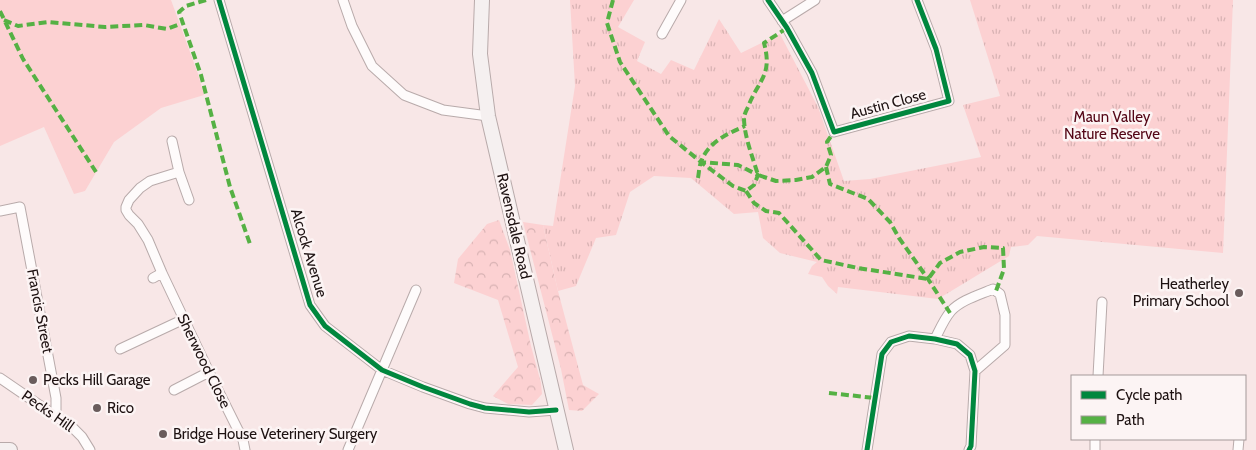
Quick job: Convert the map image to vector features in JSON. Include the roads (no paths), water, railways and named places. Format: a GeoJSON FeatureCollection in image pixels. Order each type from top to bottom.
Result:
{"type":"FeatureCollection","features":[{"type":"Feature","properties":{"kind":"main road","name":"Ravensdale Road"},"geometry":{"type":"LineString","coordinates":[[482,0],[480,54],[488,116],[566,450]]}},
{"type":"Feature","properties":{"kind":"main road"},"geometry":{"type":"LineString","coordinates":[[0,450],[10,450]]}},
{"type":"Feature","properties":{"kind":"street","name":"Alcock Avenue"},"geometry":{"type":"LineString","coordinates":[[219,0],[310,305],[325,326],[382,370],[454,398],[485,408],[529,412],[556,410]]}},
{"type":"Feature","properties":{"kind":"street"},"geometry":{"type":"LineString","coordinates":[[343,0],[352,26],[372,66],[404,95],[443,110],[488,116]]}},
{"type":"Feature","properties":{"kind":"street"},"geometry":{"type":"LineString","coordinates":[[662,34],[681,0]]}},
{"type":"Feature","properties":{"kind":"street"},"geometry":{"type":"LineString","coordinates":[[768,0],[782,21],[815,0]]}},
{"type":"Feature","properties":{"kind":"street","name":"Austin Close"},"geometry":{"type":"LineString","coordinates":[[782,21],[812,73],[834,132],[949,101],[936,49],[917,0]]}},
{"type":"Feature","properties":{"kind":"street"},"geometry":{"type":"LineString","coordinates":[[172,141],[179,172],[189,200]]}},
{"type":"Feature","properties":{"kind":"street","name":"Sherwood Close"},"geometry":{"type":"LineString","coordinates":[[179,172],[150,181],[140,188],[129,200],[126,210],[148,240],[209,372],[243,440],[244,450]]}},
{"type":"Feature","properties":{"kind":"street","name":"Francis Street"},"geometry":{"type":"LineString","coordinates":[[0,211],[20,207],[56,398],[56,415]]}},
{"type":"Feature","properties":{"kind":"street"},"geometry":{"type":"LineString","coordinates":[[153,278],[162,273]]}},
{"type":"Feature","properties":{"kind":"street"},"geometry":{"type":"LineString","coordinates":[[935,339],[952,310],[992,289],[1000,294],[1005,315],[1005,345],[975,371]]}},
{"type":"Feature","properties":{"kind":"street"},"geometry":{"type":"LineString","coordinates":[[348,450],[416,290]]}},
{"type":"Feature","properties":{"kind":"street"},"geometry":{"type":"LineString","coordinates":[[1098,375],[1102,302]]}},
{"type":"Feature","properties":{"kind":"street"},"geometry":{"type":"LineString","coordinates":[[120,349],[184,319]]}},
{"type":"Feature","properties":{"kind":"street"},"geometry":{"type":"LineString","coordinates":[[867,450],[882,354],[891,342],[909,336],[956,344],[970,355],[975,371],[971,446],[969,450]]}},
{"type":"Feature","properties":{"kind":"street"},"geometry":{"type":"LineString","coordinates":[[174,390],[209,372]]}},
{"type":"Feature","properties":{"kind":"street","name":"Pecks Hill"},"geometry":{"type":"LineString","coordinates":[[0,378],[73,428],[82,437],[90,450]]}},
{"type":"Feature","properties":{"kind":"place","name":"Heatherley Primary School"},"geometry":{"type":"Point","coordinates":[1239,293]}},
{"type":"Feature","properties":{"kind":"place","name":"Pecks Hill Garage"},"geometry":{"type":"Point","coordinates":[33,380]}},
{"type":"Feature","properties":{"kind":"place","name":"Rico"},"geometry":{"type":"Point","coordinates":[97,408]}},
{"type":"Feature","properties":{"kind":"place","name":"Bridge House Veterinery Surgery"},"geometry":{"type":"Point","coordinates":[163,434]}},
{"type":"Feature","properties":{"kind":"park label","name":"Maun Valley Nature Reserve"},"geometry":{"type":"Point","coordinates":[1112,126]}}]}
